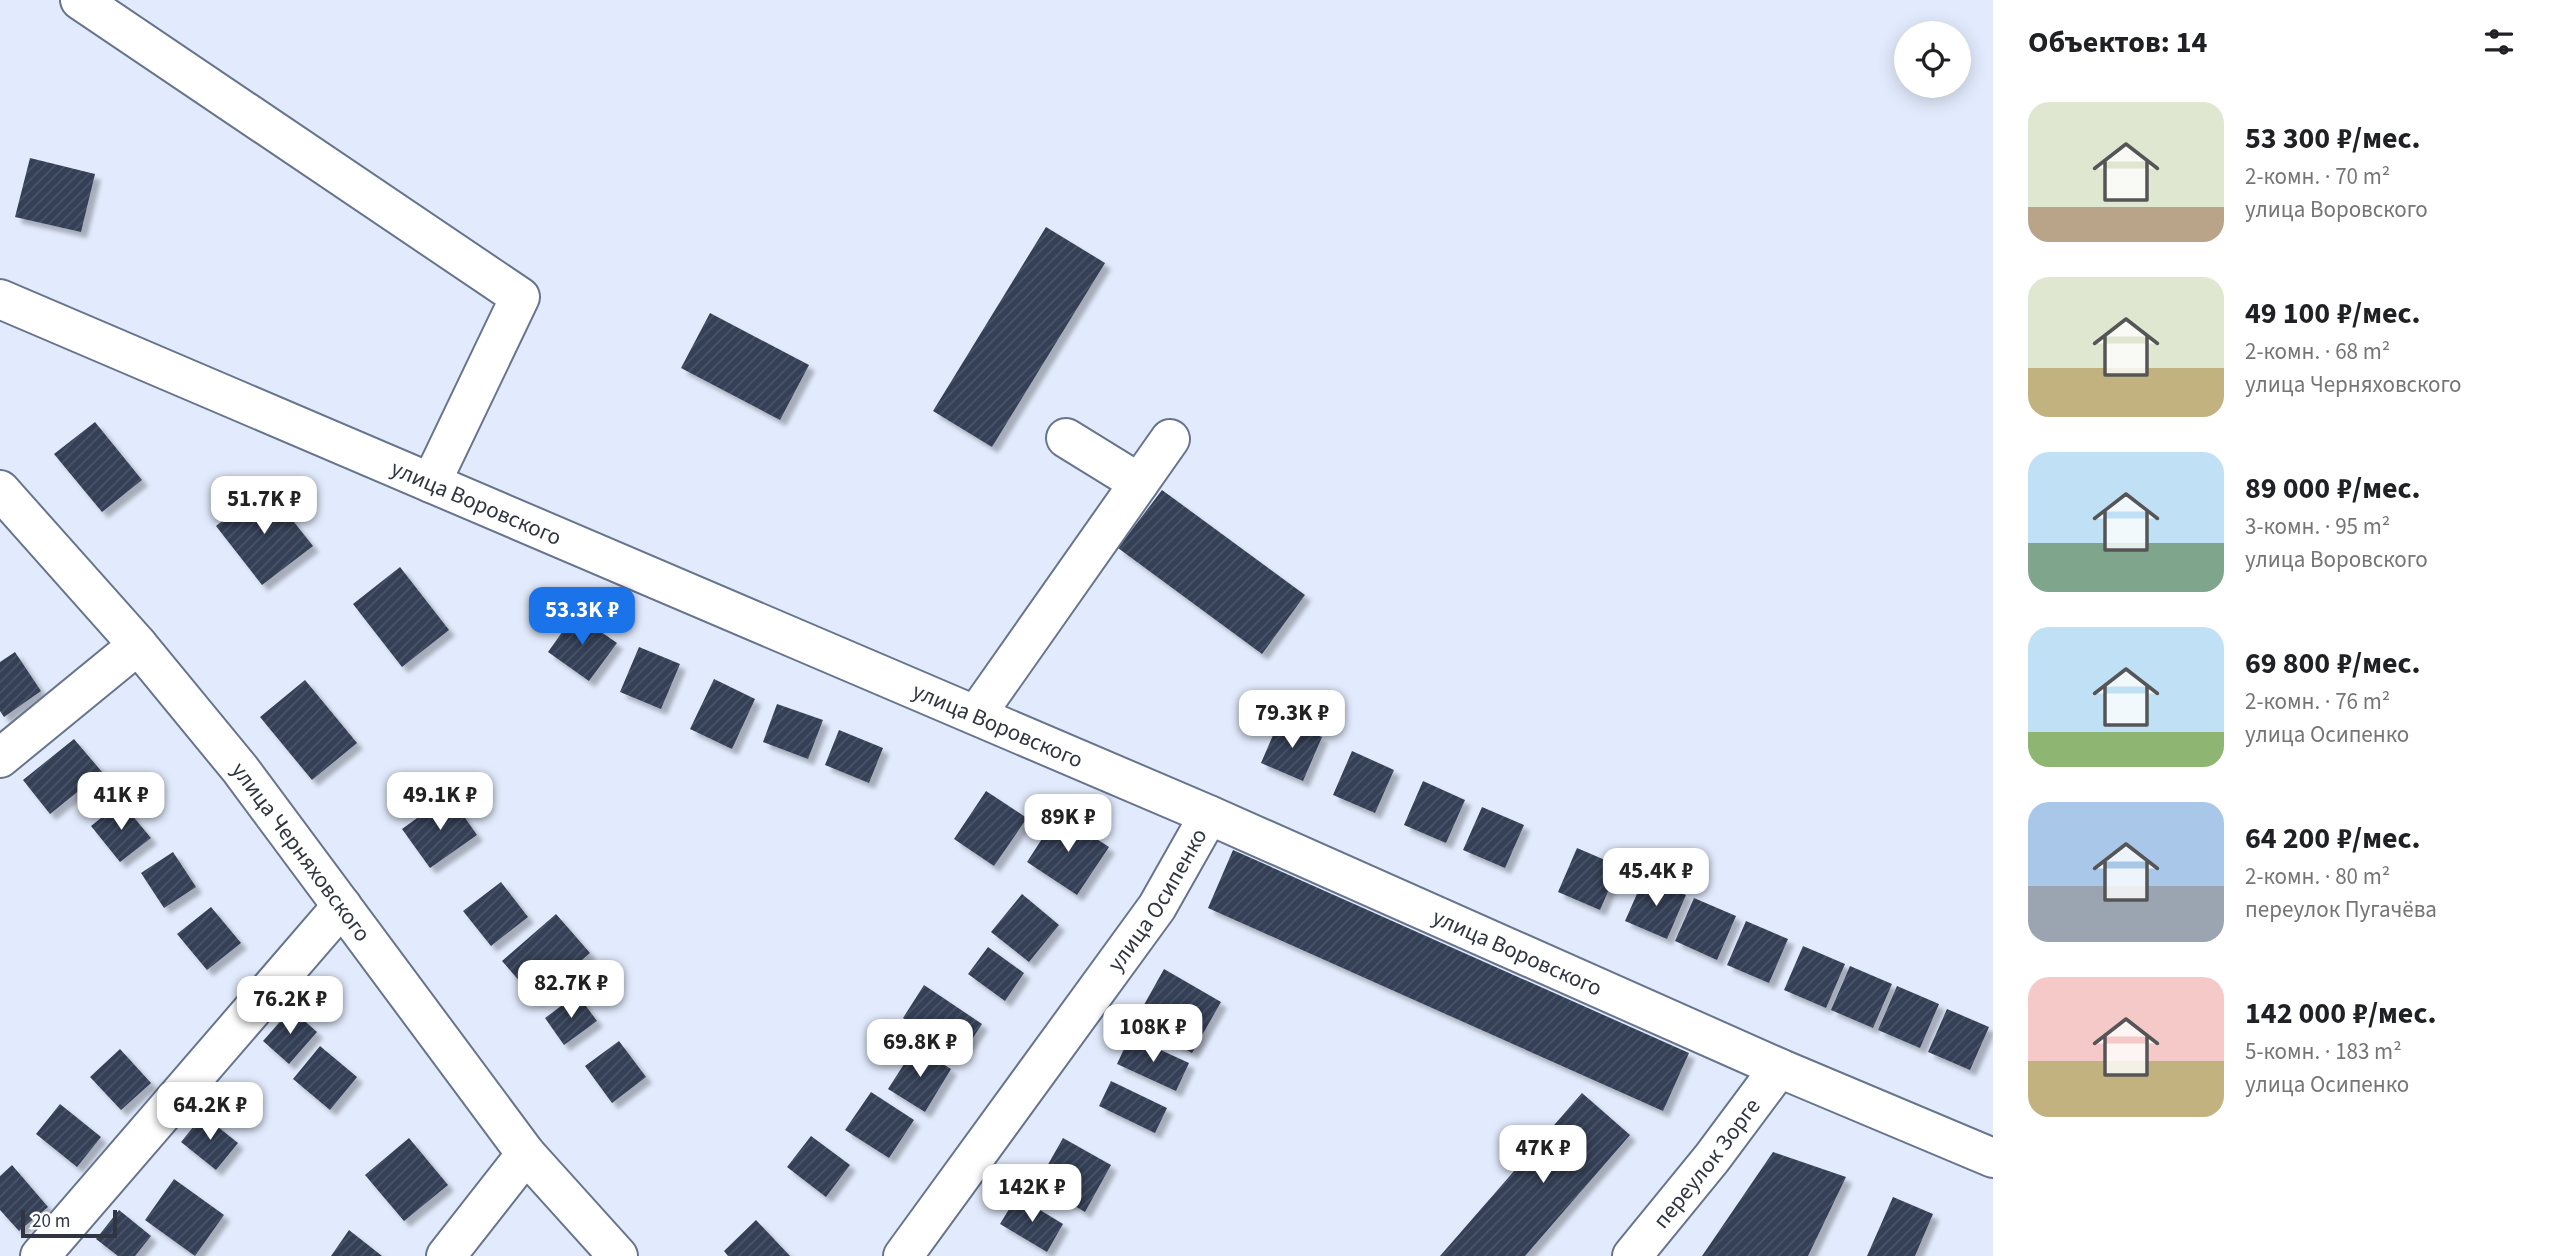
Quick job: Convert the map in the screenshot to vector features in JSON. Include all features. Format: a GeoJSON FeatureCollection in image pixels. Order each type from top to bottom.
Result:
{"type":"FeatureCollection","features":[{"type":"Feature","properties":{"kind":"street"},"geometry":{"type":"LineString","coordinates":[[80,0],[520,297],[431,483]]}},
{"type":"Feature","properties":{"kind":"street","name":"улица Воровского"},"geometry":{"type":"LineString","coordinates":[[0,299],[1209,815],[1779,1068],[1993,1158]]}},
{"type":"Feature","properties":{"kind":"street"},"geometry":{"type":"LineString","coordinates":[[1066,438],[1139,483]]}},
{"type":"Feature","properties":{"kind":"street"},"geometry":{"type":"LineString","coordinates":[[976,715],[1170,439]]}},
{"type":"Feature","properties":{"kind":"street","name":"улица Черняховского"},"geometry":{"type":"LineString","coordinates":[[0,490],[138,645],[240,769],[526,1154],[618,1256]]}},
{"type":"Feature","properties":{"kind":"street"},"geometry":{"type":"LineString","coordinates":[[0,758],[138,645]]}},
{"type":"Feature","properties":{"kind":"street","name":"улица Осипенко"},"geometry":{"type":"LineString","coordinates":[[903,1256],[1157,906],[1209,815]]}},
{"type":"Feature","properties":{"kind":"street"},"geometry":{"type":"LineString","coordinates":[[40,1256],[342,906]]}},
{"type":"Feature","properties":{"kind":"street","name":"переулок Зорге"},"geometry":{"type":"LineString","coordinates":[[1632,1256],[1712,1158],[1779,1068]]}},
{"type":"Feature","properties":{"kind":"street"},"geometry":{"type":"LineString","coordinates":[[446,1256],[526,1154]]}},
{"type":"Feature","properties":{"kind":"building"},"geometry":{"type":"Polygon","coordinates":[[[30,158],[95,174],[81,232],[15,217],[30,158]]]}},
{"type":"Feature","properties":{"kind":"building"},"geometry":{"type":"Polygon","coordinates":[[[1046,227],[1105,263],[992,447],[933,411],[1046,227]]]}},
{"type":"Feature","properties":{"kind":"building"},"geometry":{"type":"Polygon","coordinates":[[[710,313],[809,365],[780,420],[681,368],[710,313]]]}},
{"type":"Feature","properties":{"kind":"building"},"geometry":{"type":"Polygon","coordinates":[[[95,422],[142,480],[102,512],[54,454],[95,422]]]}},
{"type":"Feature","properties":{"kind":"building"},"geometry":{"type":"Polygon","coordinates":[[[266,487],[313,546],[262,585],[216,526],[266,487]]]}},
{"type":"Feature","properties":{"kind":"building"},"geometry":{"type":"Polygon","coordinates":[[[1162,490],[1305,595],[1262,654],[1118,548],[1162,490]]]}},
{"type":"Feature","properties":{"kind":"building"},"geometry":{"type":"Polygon","coordinates":[[[400,567],[449,630],[402,667],[353,604],[400,567]]]}},
{"type":"Feature","properties":{"kind":"building"},"geometry":{"type":"Polygon","coordinates":[[[575,614],[617,643],[589,681],[548,652],[575,614]]]}},
{"type":"Feature","properties":{"kind":"building"},"geometry":{"type":"Polygon","coordinates":[[[639,647],[680,664],[661,709],[620,692],[639,647]]]}},
{"type":"Feature","properties":{"kind":"building"},"geometry":{"type":"Polygon","coordinates":[[[15,652],[41,691],[4,717],[0,711],[0,662],[15,652]]]}},
{"type":"Feature","properties":{"kind":"building"},"geometry":{"type":"Polygon","coordinates":[[[714,679],[755,699],[732,749],[690,729],[714,679]]]}},
{"type":"Feature","properties":{"kind":"building"},"geometry":{"type":"Polygon","coordinates":[[[305,680],[357,743],[312,780],[260,717],[305,680]]]}},
{"type":"Feature","properties":{"kind":"building"},"geometry":{"type":"Polygon","coordinates":[[[777,704],[823,720],[808,759],[763,742],[777,704]]]}},
{"type":"Feature","properties":{"kind":"building"},"geometry":{"type":"Polygon","coordinates":[[[1280,719],[1322,737],[1303,781],[1261,763],[1280,719]]]}},
{"type":"Feature","properties":{"kind":"building"},"geometry":{"type":"Polygon","coordinates":[[[839,730],[883,748],[869,783],[825,765],[839,730]]]}},
{"type":"Feature","properties":{"kind":"building"},"geometry":{"type":"Polygon","coordinates":[[[74,739],[102,772],[50,814],[23,780],[74,739]]]}},
{"type":"Feature","properties":{"kind":"building"},"geometry":{"type":"Polygon","coordinates":[[[1352,751],[1394,770],[1375,813],[1333,795],[1352,751]]]}},
{"type":"Feature","properties":{"kind":"building"},"geometry":{"type":"Polygon","coordinates":[[[1423,781],[1465,800],[1446,843],[1404,825],[1423,781]]]}},
{"type":"Feature","properties":{"kind":"building"},"geometry":{"type":"Polygon","coordinates":[[[986,791],[1027,818],[994,866],[954,839],[986,791]]]}},
{"type":"Feature","properties":{"kind":"building"},"geometry":{"type":"Polygon","coordinates":[[[449,795],[477,835],[430,868],[402,829],[449,795]]]}},
{"type":"Feature","properties":{"kind":"building"},"geometry":{"type":"Polygon","coordinates":[[[121,802],[151,838],[120,862],[91,826],[121,802]]]}},
{"type":"Feature","properties":{"kind":"building"},"geometry":{"type":"Polygon","coordinates":[[[1482,807],[1524,825],[1505,868],[1463,850],[1482,807]]]}},
{"type":"Feature","properties":{"kind":"building"},"geometry":{"type":"Polygon","coordinates":[[[1058,814],[1109,847],[1077,895],[1027,862],[1058,814]]]}},
{"type":"Feature","properties":{"kind":"building"},"geometry":{"type":"Polygon","coordinates":[[[1577,848],[1619,866],[1600,910],[1558,892],[1577,848]]]}},
{"type":"Feature","properties":{"kind":"building"},"geometry":{"type":"Polygon","coordinates":[[[1233,850],[1689,1053],[1663,1111],[1208,908],[1233,850]]]}},
{"type":"Feature","properties":{"kind":"building"},"geometry":{"type":"Polygon","coordinates":[[[173,852],[196,887],[164,908],[141,873],[173,852]]]}},
{"type":"Feature","properties":{"kind":"building"},"geometry":{"type":"Polygon","coordinates":[[[1644,878],[1686,895],[1667,939],[1625,921],[1644,878]]]}},
{"type":"Feature","properties":{"kind":"building"},"geometry":{"type":"Polygon","coordinates":[[[501,882],[528,917],[491,946],[463,911],[501,882]]]}},
{"type":"Feature","properties":{"kind":"building"},"geometry":{"type":"Polygon","coordinates":[[[1022,894],[1059,925],[1029,962],[991,932],[1022,894]]]}},
{"type":"Feature","properties":{"kind":"building"},"geometry":{"type":"Polygon","coordinates":[[[1694,898],[1736,916],[1717,960],[1675,941],[1694,898]]]}},
{"type":"Feature","properties":{"kind":"building"},"geometry":{"type":"Polygon","coordinates":[[[211,907],[241,943],[207,970],[177,934],[211,907]]]}},
{"type":"Feature","properties":{"kind":"building"},"geometry":{"type":"Polygon","coordinates":[[[556,914],[590,953],[536,1000],[502,961],[556,914]]]}},
{"type":"Feature","properties":{"kind":"building"},"geometry":{"type":"Polygon","coordinates":[[[1746,921],[1788,939],[1769,983],[1727,965],[1746,921]]]}},
{"type":"Feature","properties":{"kind":"building"},"geometry":{"type":"Polygon","coordinates":[[[1803,946],[1845,964],[1826,1008],[1784,990],[1803,946]]]}},
{"type":"Feature","properties":{"kind":"building"},"geometry":{"type":"Polygon","coordinates":[[[988,947],[1024,973],[1005,1001],[968,974],[988,947]]]}},
{"type":"Feature","properties":{"kind":"building"},"geometry":{"type":"Polygon","coordinates":[[[1850,966],[1892,984],[1873,1028],[1831,1010],[1850,966]]]}},
{"type":"Feature","properties":{"kind":"building"},"geometry":{"type":"Polygon","coordinates":[[[1164,969],[1221,1002],[1192,1053],[1135,1021],[1164,969]]]}},
{"type":"Feature","properties":{"kind":"building"},"geometry":{"type":"Polygon","coordinates":[[[924,985],[982,1024],[961,1056],[903,1018],[924,985]]]}},
{"type":"Feature","properties":{"kind":"building"},"geometry":{"type":"Polygon","coordinates":[[[1897,986],[1939,1004],[1920,1048],[1878,1030],[1897,986]]]}},
{"type":"Feature","properties":{"kind":"building"},"geometry":{"type":"Polygon","coordinates":[[[577,994],[597,1021],[564,1045],[545,1018],[577,994]]]}},
{"type":"Feature","properties":{"kind":"building"},"geometry":{"type":"Polygon","coordinates":[[[291,1009],[317,1032],[289,1064],[263,1041],[291,1009]]]}},
{"type":"Feature","properties":{"kind":"building"},"geometry":{"type":"Polygon","coordinates":[[[1947,1009],[1989,1027],[1970,1070],[1928,1052],[1947,1009]]]}},
{"type":"Feature","properties":{"kind":"building"},"geometry":{"type":"Polygon","coordinates":[[[1130,1036],[1189,1063],[1176,1091],[1117,1064],[1130,1036]]]}},
{"type":"Feature","properties":{"kind":"building"},"geometry":{"type":"Polygon","coordinates":[[[619,1041],[646,1077],[612,1103],[585,1066],[619,1041]]]}},
{"type":"Feature","properties":{"kind":"building"},"geometry":{"type":"Polygon","coordinates":[[[320,1046],[357,1077],[330,1110],[293,1079],[320,1046]]]}},
{"type":"Feature","properties":{"kind":"building"},"geometry":{"type":"Polygon","coordinates":[[[915,1047],[951,1069],[925,1112],[888,1089],[915,1047]]]}},
{"type":"Feature","properties":{"kind":"building"},"geometry":{"type":"Polygon","coordinates":[[[120,1049],[151,1083],[121,1110],[90,1077],[120,1049]]]}},
{"type":"Feature","properties":{"kind":"building"},"geometry":{"type":"Polygon","coordinates":[[[1111,1081],[1167,1108],[1155,1133],[1099,1106],[1111,1081]]]}},
{"type":"Feature","properties":{"kind":"building"},"geometry":{"type":"Polygon","coordinates":[[[871,1092],[914,1120],[889,1158],[845,1130],[871,1092]]]}},
{"type":"Feature","properties":{"kind":"building"},"geometry":{"type":"Polygon","coordinates":[[[1582,1093],[1630,1135],[1525,1256],[1440,1256],[1582,1093]]]}},
{"type":"Feature","properties":{"kind":"building"},"geometry":{"type":"Polygon","coordinates":[[[60,1104],[101,1137],[77,1167],[36,1134],[60,1104]]]}},
{"type":"Feature","properties":{"kind":"building"},"geometry":{"type":"Polygon","coordinates":[[[203,1115],[238,1143],[216,1170],[181,1142],[203,1115]]]}},
{"type":"Feature","properties":{"kind":"building"},"geometry":{"type":"Polygon","coordinates":[[[811,1136],[850,1165],[826,1197],[787,1167],[811,1136]]]}},
{"type":"Feature","properties":{"kind":"building"},"geometry":{"type":"Polygon","coordinates":[[[409,1138],[448,1185],[404,1221],[365,1175],[409,1138]]]}},
{"type":"Feature","properties":{"kind":"building"},"geometry":{"type":"Polygon","coordinates":[[[1063,1138],[1111,1165],[1085,1212],[1037,1184],[1063,1138]]]}},
{"type":"Feature","properties":{"kind":"building"},"geometry":{"type":"Polygon","coordinates":[[[1773,1152],[1846,1177],[1808,1256],[1702,1256],[1773,1152]]]}},
{"type":"Feature","properties":{"kind":"building"},"geometry":{"type":"Polygon","coordinates":[[[12,1165],[48,1207],[19,1231],[0,1210],[0,1176],[12,1165]]]}},
{"type":"Feature","properties":{"kind":"building"},"geometry":{"type":"Polygon","coordinates":[[[174,1179],[224,1215],[195,1256],[145,1220],[174,1179]]]}},
{"type":"Feature","properties":{"kind":"building"},"geometry":{"type":"Polygon","coordinates":[[[1017,1196],[1063,1224],[1047,1252],[1000,1224],[1017,1196]]]}},
{"type":"Feature","properties":{"kind":"building"},"geometry":{"type":"Polygon","coordinates":[[[1893,1197],[1933,1214],[1915,1256],[1867,1256],[1893,1197]]]}},
{"type":"Feature","properties":{"kind":"building"},"geometry":{"type":"Polygon","coordinates":[[[119,1210],[151,1236],[135,1256],[118,1256],[96,1239],[119,1210]]]}},
{"type":"Feature","properties":{"kind":"building"},"geometry":{"type":"Polygon","coordinates":[[[756,1220],[790,1256],[728,1256],[724,1251],[756,1220]]]}},
{"type":"Feature","properties":{"kind":"building"},"geometry":{"type":"Polygon","coordinates":[[[349,1230],[382,1256],[331,1256],[349,1230]]]}}]}
